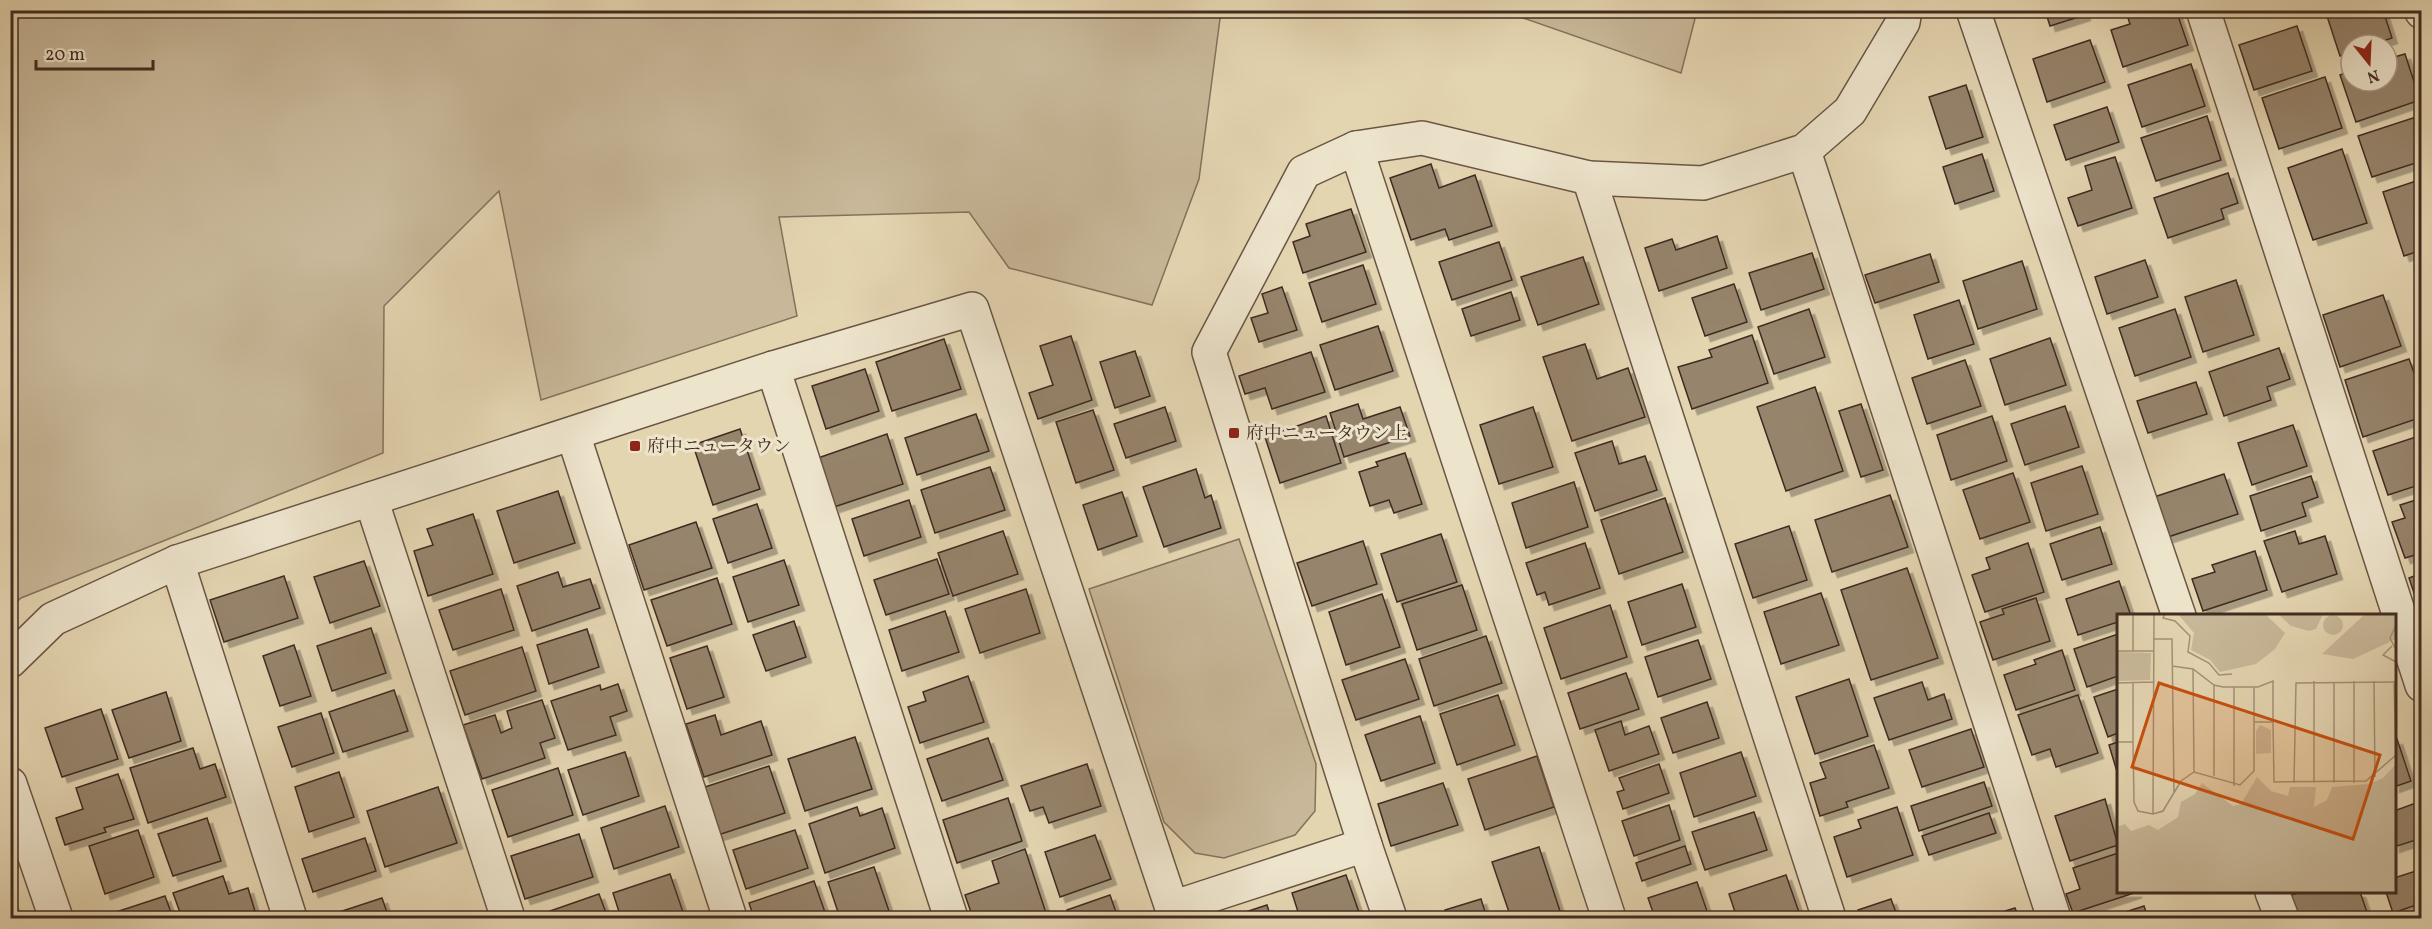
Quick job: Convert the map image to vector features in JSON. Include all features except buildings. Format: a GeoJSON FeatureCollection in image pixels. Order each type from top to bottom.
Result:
{"type":"FeatureCollection","features":[{"type":"Feature","properties":{"kind":"street"},"geometry":{"type":"LineString","coordinates":[[1390,918],[1209,352],[1304,172],[1356,148],[1422,138],[1589,178],[1703,183],[1804,151],[1850,111],[1903,22],[1905,10]]}},
{"type":"Feature","properties":{"kind":"street"},"geometry":{"type":"LineString","coordinates":[[1973,10],[2179,614]]}},
{"type":"Feature","properties":{"kind":"street"},"geometry":{"type":"LineString","coordinates":[[2203,10],[2421,684]]}},
{"type":"Feature","properties":{"kind":"street"},"geometry":{"type":"LineString","coordinates":[[1356,148],[1609,918]]}},
{"type":"Feature","properties":{"kind":"street"},"geometry":{"type":"LineString","coordinates":[[1804,151],[2054,918]]}},
{"type":"Feature","properties":{"kind":"street"},"geometry":{"type":"LineString","coordinates":[[1589,178],[1829,918]]}},
{"type":"Feature","properties":{"kind":"street"},"geometry":{"type":"LineString","coordinates":[[10,661],[53,620],[177,562],[773,368],[972,309],[1173,913],[1365,845]]}},
{"type":"Feature","properties":{"kind":"street"},"geometry":{"type":"LineString","coordinates":[[773,368],[951,918]]}},
{"type":"Feature","properties":{"kind":"street"},"geometry":{"type":"LineString","coordinates":[[573,434],[730,918]]}},
{"type":"Feature","properties":{"kind":"street"},"geometry":{"type":"LineString","coordinates":[[371,499],[508,918]]}},
{"type":"Feature","properties":{"kind":"street"},"geometry":{"type":"LineString","coordinates":[[177,562],[290,918]]}},
{"type":"Feature","properties":{"kind":"street"},"geometry":{"type":"LineString","coordinates":[[10,784],[56,918]]}},
{"type":"Feature","properties":{"kind":"street"},"geometry":{"type":"LineString","coordinates":[[2273,893],[2282,918]]}},
{"type":"Feature","properties":{"kind":"shaded area"},"geometry":{"type":"Polygon","coordinates":[[[11,10],[1221,11],[1199,179],[1152,305],[1009,268],[969,212],[779,217],[797,316],[541,400],[499,191],[384,306],[383,453],[21,598],[11,607],[11,10]]]}},
{"type":"Feature","properties":{"kind":"shaded area"},"geometry":{"type":"Polygon","coordinates":[[[1503,11],[1697,11],[1681,73],[1503,11]]]}},
{"type":"Feature","properties":{"kind":"shaded area"},"geometry":{"type":"Polygon","coordinates":[[[1239,539],[1316,764],[1315,811],[1295,835],[1224,858],[1195,853],[1164,822],[1089,589],[1239,539]]]}},
{"type":"Feature","properties":{"kind":"place","name":"府中ニュータウン上"},"geometry":{"type":"Point","coordinates":[1234,433]}},
{"type":"Feature","properties":{"kind":"place","name":"府中ニュータウン"},"geometry":{"type":"Point","coordinates":[635,446]}}]}
